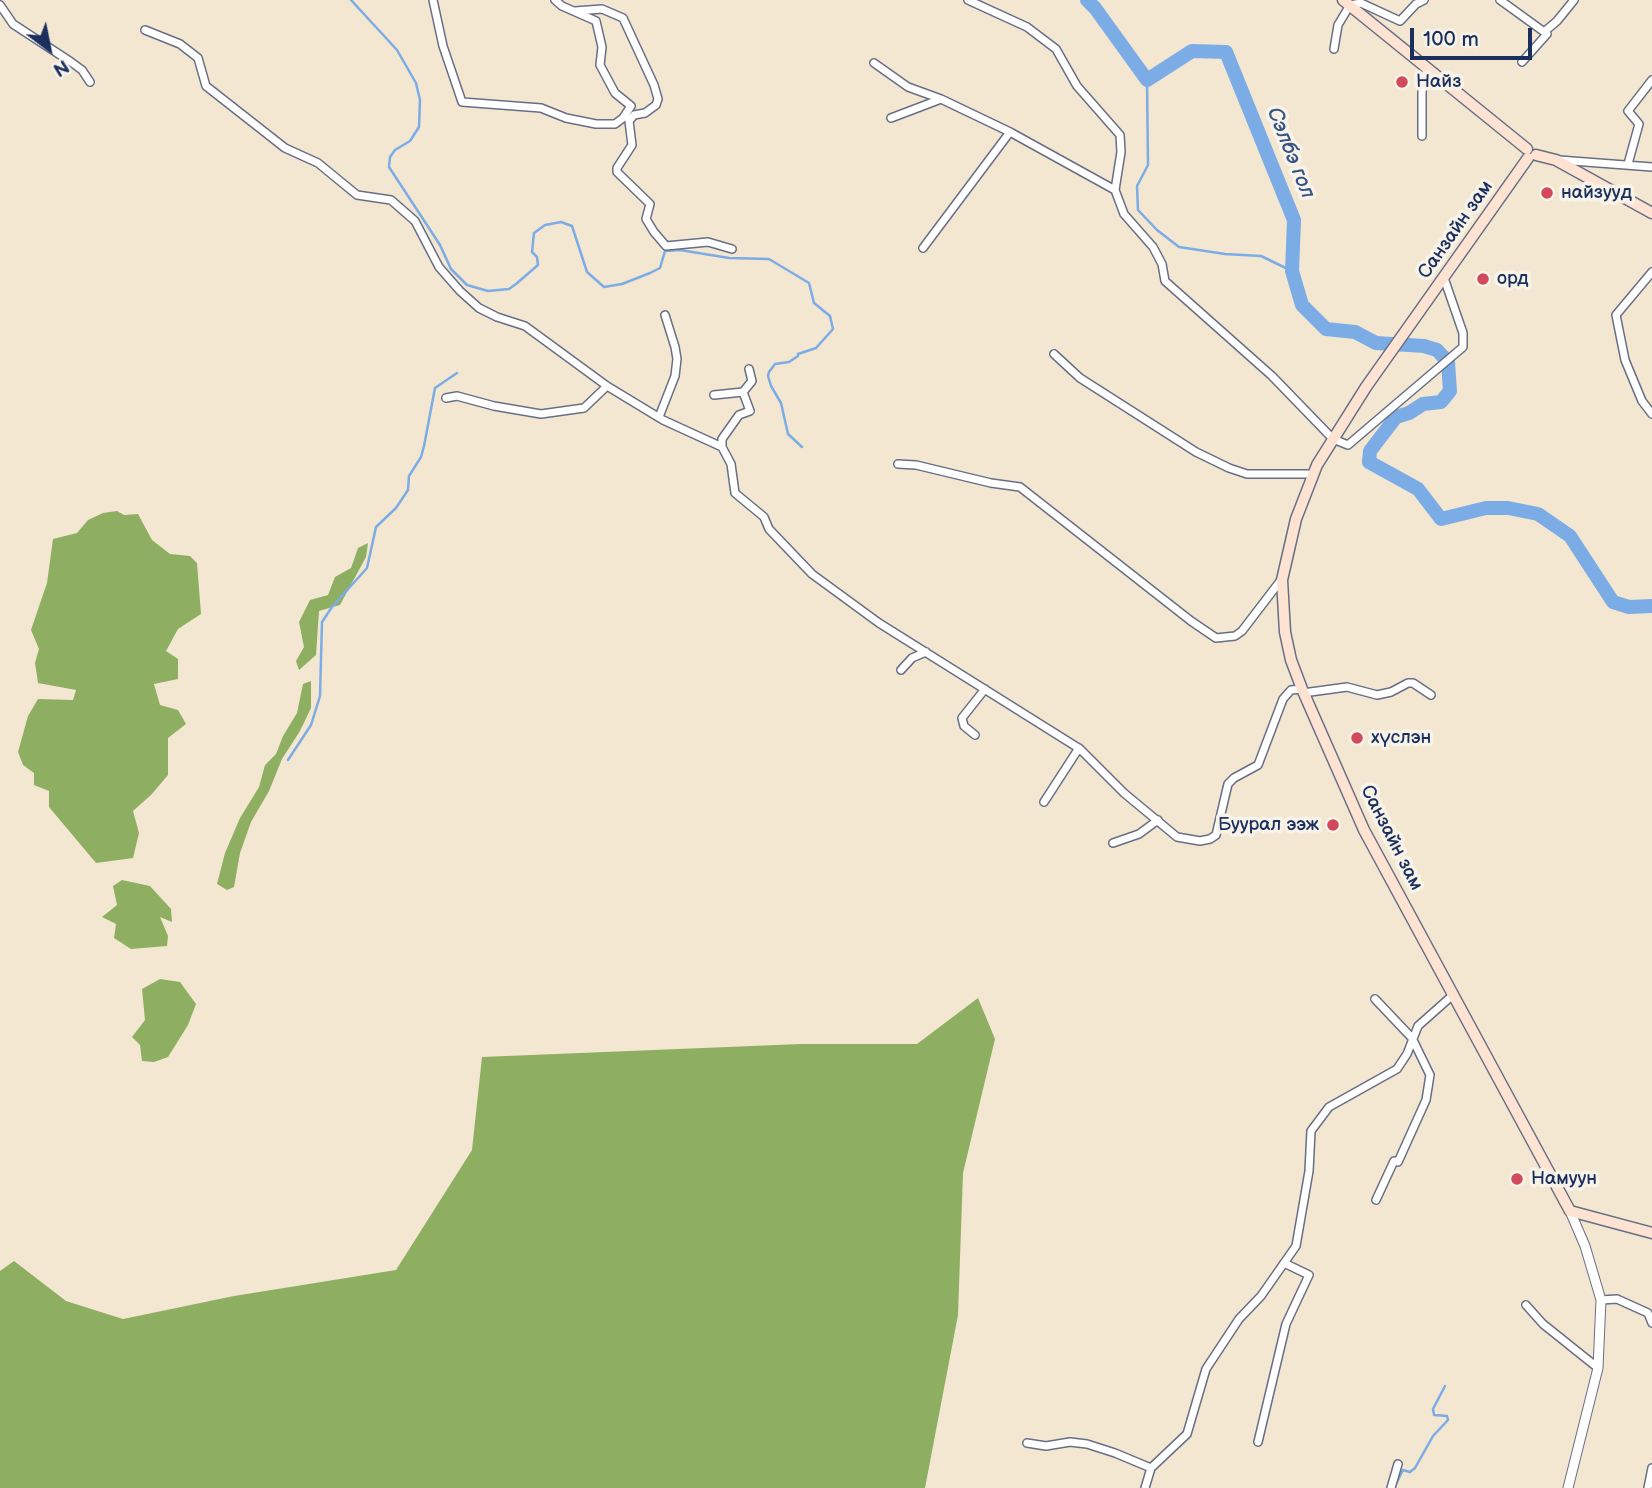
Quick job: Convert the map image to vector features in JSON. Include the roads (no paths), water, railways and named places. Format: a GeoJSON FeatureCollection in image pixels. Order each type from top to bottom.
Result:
{"type":"FeatureCollection","features":[{"type":"Feature","properties":{"kind":"main road"},"geometry":{"type":"LineString","coordinates":[[1346,3],[1530,154],[1556,160],[1652,213]]}},
{"type":"Feature","properties":{"kind":"main road","name":"Санзайн зам"},"geometry":{"type":"LineString","coordinates":[[1530,154],[1366,387],[1333,439],[1313,474],[1296,519],[1282,580],[1285,632],[1291,660],[1302,691],[1364,830],[1570,1211]]}},
{"type":"Feature","properties":{"kind":"main road"},"geometry":{"type":"LineString","coordinates":[[1570,1211],[1652,1233]]}},
{"type":"Feature","properties":{"kind":"street"},"geometry":{"type":"LineString","coordinates":[[433,0],[443,46],[462,102],[541,107],[566,118],[596,124],[615,124],[631,106],[615,93],[600,65],[602,47],[596,21],[555,0]]}},
{"type":"Feature","properties":{"kind":"street"},"geometry":{"type":"LineString","coordinates":[[968,0],[1027,27],[1056,49],[1077,86],[1120,135],[1122,152],[1115,190],[1124,214],[1153,247],[1162,264],[1165,281],[1272,376],[1333,439],[1343,445],[1354,442],[1463,347],[1463,333],[1444,278]]}},
{"type":"Feature","properties":{"kind":"street"},"geometry":{"type":"LineString","coordinates":[[1544,32],[1574,0]]}},
{"type":"Feature","properties":{"kind":"street"},"geometry":{"type":"LineString","coordinates":[[1334,49],[1338,25],[1346,3],[1361,3],[1400,21],[1418,1]]}},
{"type":"Feature","properties":{"kind":"street"},"geometry":{"type":"LineString","coordinates":[[1505,1],[1547,34],[1522,62]]}},
{"type":"Feature","properties":{"kind":"street"},"geometry":{"type":"LineString","coordinates":[[0,5],[13,24],[82,70],[90,82]]}},
{"type":"Feature","properties":{"kind":"street"},"geometry":{"type":"LineString","coordinates":[[574,11],[602,9],[623,18],[654,85],[658,99],[656,106],[645,113],[634,115],[629,121],[632,145],[617,168],[617,173],[650,204],[646,219],[654,232],[666,246],[708,242],[732,248]]}},
{"type":"Feature","properties":{"kind":"street"},"geometry":{"type":"LineString","coordinates":[[145,30],[180,44],[198,58],[206,86],[285,148],[318,163],[357,195],[391,200],[415,221],[439,267],[479,308],[525,326],[607,386],[659,417],[722,447]]}},
{"type":"Feature","properties":{"kind":"street"},"geometry":{"type":"LineString","coordinates":[[874,64],[908,87],[942,99],[1010,132],[1115,190]]}},
{"type":"Feature","properties":{"kind":"street"},"geometry":{"type":"LineString","coordinates":[[1422,136],[1422,92],[1427,68]]}},
{"type":"Feature","properties":{"kind":"street"},"geometry":{"type":"LineString","coordinates":[[1628,164],[1639,124],[1628,111],[1652,80]]}},
{"type":"Feature","properties":{"kind":"street"},"geometry":{"type":"LineString","coordinates":[[891,118],[942,99]]}},
{"type":"Feature","properties":{"kind":"street"},"geometry":{"type":"LineString","coordinates":[[923,248],[1010,132]]}},
{"type":"Feature","properties":{"kind":"street"},"geometry":{"type":"LineString","coordinates":[[1556,160],[1652,167]]}},
{"type":"Feature","properties":{"kind":"street"},"geometry":{"type":"LineString","coordinates":[[1652,272],[1616,315],[1625,360],[1642,401],[1652,414]]}},
{"type":"Feature","properties":{"kind":"street"},"geometry":{"type":"LineString","coordinates":[[659,417],[675,376],[677,359],[665,315]]}},
{"type":"Feature","properties":{"kind":"street"},"geometry":{"type":"LineString","coordinates":[[1054,354],[1080,378],[1195,452],[1229,468],[1247,474],[1313,474]]}},
{"type":"Feature","properties":{"kind":"street"},"geometry":{"type":"LineString","coordinates":[[714,395],[743,392],[752,381],[749,369]]}},
{"type":"Feature","properties":{"kind":"street"},"geometry":{"type":"LineString","coordinates":[[446,398],[457,396],[541,414],[584,408],[607,386]]}},
{"type":"Feature","properties":{"kind":"street"},"geometry":{"type":"LineString","coordinates":[[743,392],[750,411],[739,415],[722,439],[722,447],[731,464],[735,493],[764,517],[769,529],[813,574],[879,623],[1079,748],[1124,793],[1177,837],[1200,841],[1216,835],[1228,784],[1258,765],[1283,699],[1292,690],[1347,687],[1377,695],[1413,683],[1431,695]]}},
{"type":"Feature","properties":{"kind":"street"},"geometry":{"type":"LineString","coordinates":[[898,464],[916,465],[1020,487],[1216,638],[1235,636],[1242,631],[1282,580]]}},
{"type":"Feature","properties":{"kind":"street"},"geometry":{"type":"LineString","coordinates":[[901,670],[912,658],[926,652]]}},
{"type":"Feature","properties":{"kind":"street"},"geometry":{"type":"LineString","coordinates":[[975,735],[964,726],[962,718],[985,689]]}},
{"type":"Feature","properties":{"kind":"street"},"geometry":{"type":"LineString","coordinates":[[1044,802],[1079,748]]}},
{"type":"Feature","properties":{"kind":"street"},"geometry":{"type":"LineString","coordinates":[[1113,843],[1139,834],[1158,820]]}},
{"type":"Feature","properties":{"kind":"street"},"geometry":{"type":"LineString","coordinates":[[1145,1488],[1151,1468],[1187,1434],[1206,1368],[1239,1319],[1261,1296],[1296,1247],[1309,1171],[1311,1131],[1329,1107],[1397,1069],[1407,1055],[1418,1026],[1454,994]]}},
{"type":"Feature","properties":{"kind":"street"},"geometry":{"type":"LineString","coordinates":[[1375,999],[1412,1038],[1430,1075],[1426,1100],[1398,1162],[1394,1161],[1376,1200]]}},
{"type":"Feature","properties":{"kind":"street"},"geometry":{"type":"LineString","coordinates":[[1569,1488],[1598,1368],[1601,1300],[1585,1246],[1570,1211]]}},
{"type":"Feature","properties":{"kind":"street"},"geometry":{"type":"LineString","coordinates":[[1258,1442],[1286,1324],[1309,1275],[1284,1264]]}},
{"type":"Feature","properties":{"kind":"street"},"geometry":{"type":"LineString","coordinates":[[1601,1300],[1617,1299],[1648,1313],[1652,1323]]}},
{"type":"Feature","properties":{"kind":"street"},"geometry":{"type":"LineString","coordinates":[[1526,1305],[1543,1324],[1598,1368]]}},
{"type":"Feature","properties":{"kind":"street"},"geometry":{"type":"LineString","coordinates":[[1027,1443],[1046,1446],[1070,1442],[1087,1444],[1115,1452],[1151,1468]]}},
{"type":"Feature","properties":{"kind":"street"},"geometry":{"type":"LineString","coordinates":[[1391,1488],[1398,1464]]}},
{"type":"Feature","properties":{"kind":"street"},"geometry":{"type":"LineString","coordinates":[[1648,1488],[1652,1468]]}},
{"type":"Feature","properties":{"kind":"waterway"},"geometry":{"type":"LineString","coordinates":[[351,0],[397,50],[416,83],[420,100],[419,127],[410,141],[395,150],[390,157],[389,167],[440,245],[451,269],[467,285],[488,291],[509,289],[538,265],[537,257],[532,252],[534,233],[545,225],[561,222],[572,226],[587,272],[604,287],[622,284],[660,268],[665,251],[680,250],[729,258],[769,259],[809,283],[814,303],[830,316],[833,329],[816,348],[798,354]]}},
{"type":"Feature","properties":{"kind":"waterway","name":"Сэлбэ гол"},"geometry":{"type":"LineString","coordinates":[[1087,0],[1147,80],[1192,51],[1226,52],[1294,220],[1292,271],[1302,305],[1326,329],[1355,332],[1376,343],[1424,346],[1437,350],[1448,362],[1450,391],[1441,402],[1423,404],[1396,417],[1370,451],[1369,462],[1418,489],[1441,519],[1486,508],[1508,508],[1538,514],[1570,536],[1613,602],[1629,607],[1652,606]]}},
{"type":"Feature","properties":{"kind":"waterway"},"geometry":{"type":"LineString","coordinates":[[1147,80],[1148,165],[1137,186],[1138,210],[1157,230],[1179,247],[1261,256],[1292,271]]}},
{"type":"Feature","properties":{"kind":"waterway"},"geometry":{"type":"LineString","coordinates":[[798,356],[789,362],[775,364],[768,376],[781,403],[788,434],[802,447]]}},
{"type":"Feature","properties":{"kind":"waterway"},"geometry":{"type":"LineString","coordinates":[[288,760],[311,725],[320,696],[322,622],[367,568],[376,527],[396,508],[408,490],[409,476],[421,457],[435,388],[457,373]]}},
{"type":"Feature","properties":{"kind":"waterway"},"geometry":{"type":"LineString","coordinates":[[1394,1488],[1403,1470],[1410,1472],[1415,1468],[1433,1436],[1448,1420],[1447,1416],[1434,1415],[1433,1409],[1445,1386]]}},
{"type":"Feature","properties":{"kind":"place","name":"Найз"},"geometry":{"type":"Point","coordinates":[1402,82]}},
{"type":"Feature","properties":{"kind":"place","name":"найзууд"},"geometry":{"type":"Point","coordinates":[1547,193]}},
{"type":"Feature","properties":{"kind":"place","name":"орд"},"geometry":{"type":"Point","coordinates":[1483,279]}},
{"type":"Feature","properties":{"kind":"place","name":"хүслэн"},"geometry":{"type":"Point","coordinates":[1357,738]}},
{"type":"Feature","properties":{"kind":"place","name":"Буурал ээж"},"geometry":{"type":"Point","coordinates":[1333,825]}},
{"type":"Feature","properties":{"kind":"place","name":"Намуун"},"geometry":{"type":"Point","coordinates":[1517,1179]}}]}
